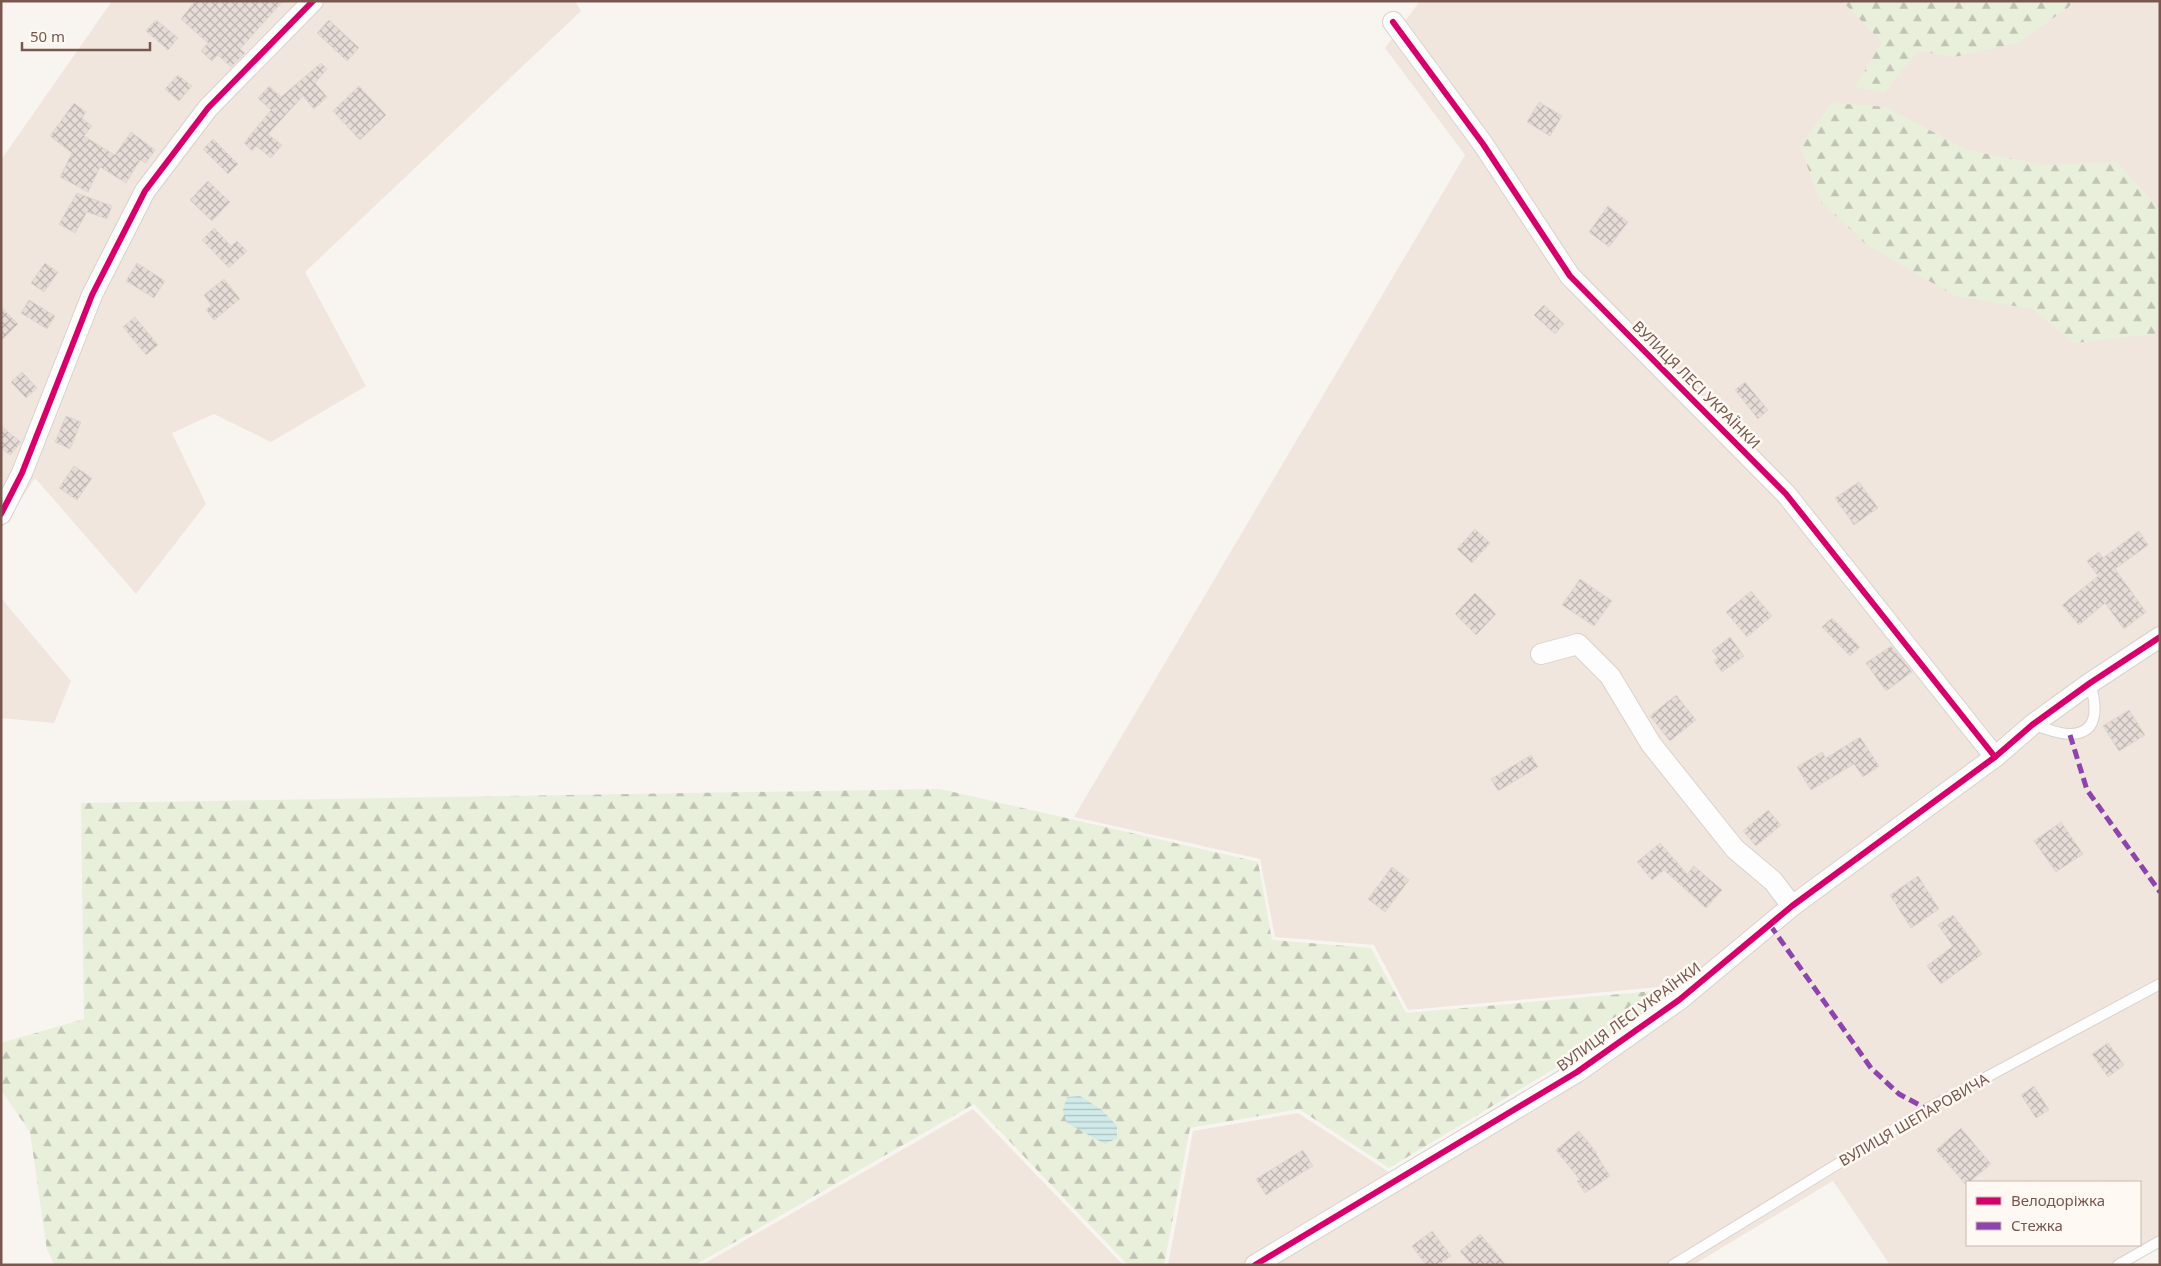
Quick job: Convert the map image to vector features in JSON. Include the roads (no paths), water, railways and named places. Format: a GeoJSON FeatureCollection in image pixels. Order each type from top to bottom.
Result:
{"type":"FeatureCollection","features":[{"type":"Feature","properties":{"kind":"street"},"geometry":{"type":"LineString","coordinates":[[1,514],[22,473],[92,295],[145,191],[208,108],[312,1]]}},
{"type":"Feature","properties":{"kind":"street","name":"ВУЛИЦЯ ЛЕСІ УКРАЇНКИ"},"geometry":{"type":"LineString","coordinates":[[1392,22],[1483,144],[1570,276],[1786,494],[1995,757]]}},
{"type":"Feature","properties":{"kind":"street","name":"ВУЛИЦЯ ЛЕСІ УКРАЇНКИ"},"geometry":{"type":"LineString","coordinates":[[1255,1265],[1577,1072],[1679,1000],[1792,906],[1995,757],[2032,725],[2090,683],[2160,637]]}},
{"type":"Feature","properties":{"kind":"street"},"geometry":{"type":"LineString","coordinates":[[1541,654],[1578,644],[1610,676],[1651,744],[1735,849],[1773,881],[1792,906]]}},
{"type":"Feature","properties":{"kind":"lane"},"geometry":{"type":"LineString","coordinates":[[2032,725],[2070,735],[2085,731],[2095,717],[2096,702],[2090,683]]}},
{"type":"Feature","properties":{"kind":"lane","name":"ВУЛИЦЯ ШЕПАРОВИЧА"},"geometry":{"type":"LineString","coordinates":[[1673,1265],[1927,1109],[2160,984]]}},
{"type":"Feature","properties":{"kind":"lane"},"geometry":{"type":"LineString","coordinates":[[2118,1265],[2160,1241]]}},
{"type":"Feature","properties":{"kind":"water"},"geometry":{"type":"Polygon","coordinates":[[[1080,1096],[1102,1110],[1117,1126],[1117,1138],[1105,1144],[1067,1123],[1063,1110],[1067,1097],[1080,1096]]]}}]}
